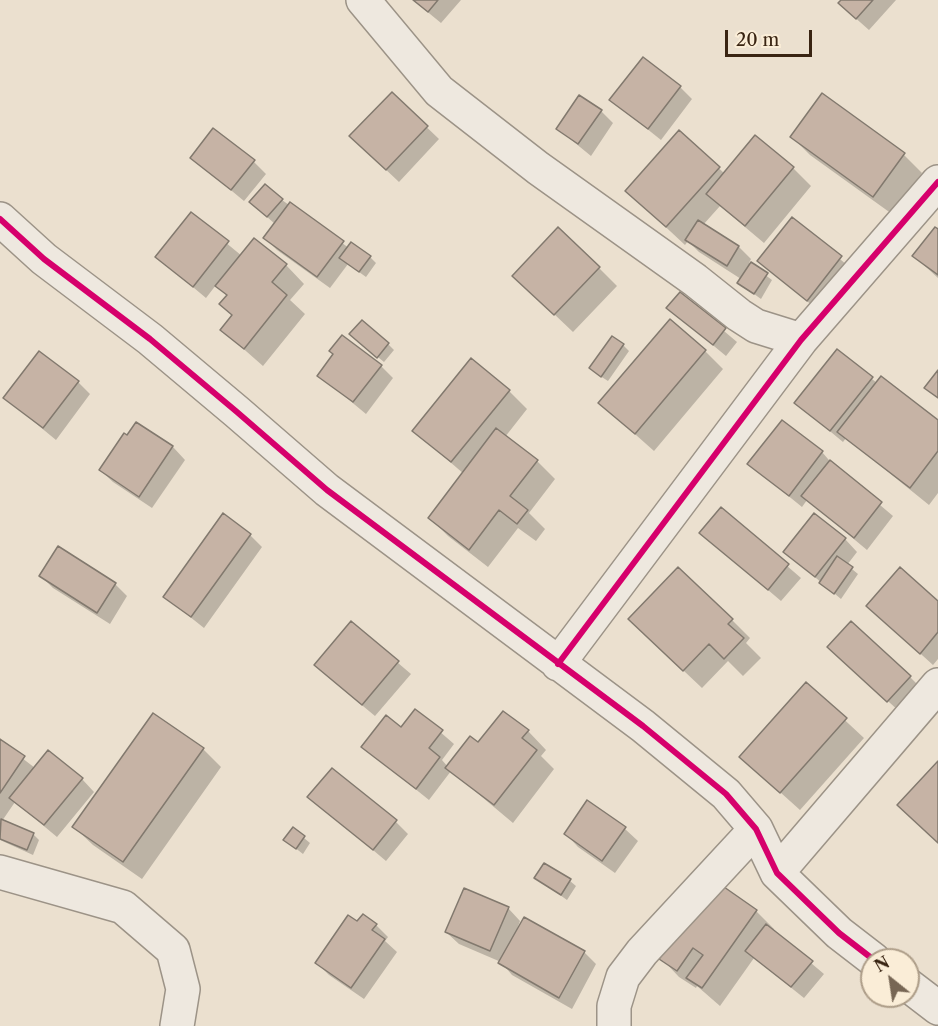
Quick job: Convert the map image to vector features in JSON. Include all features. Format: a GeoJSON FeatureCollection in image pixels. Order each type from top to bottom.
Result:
{"type":"FeatureCollection","features":[{"type":"Feature","properties":{"kind":"street"},"geometry":{"type":"LineString","coordinates":[[363,0],[439,91],[538,168],[747,320],[769,331],[801,340]]}},
{"type":"Feature","properties":{"kind":"street"},"geometry":{"type":"LineString","coordinates":[[558,664],[720,463],[792,366],[801,340],[938,182]]}},
{"type":"Feature","properties":{"kind":"street"},"geometry":{"type":"LineString","coordinates":[[0,219],[44,259],[150,339],[327,490],[643,726],[726,794],[756,830],[777,873],[839,933],[860,949]]}},
{"type":"Feature","properties":{"kind":"street"},"geometry":{"type":"LineString","coordinates":[[777,873],[938,685]]}},
{"type":"Feature","properties":{"kind":"street"},"geometry":{"type":"LineString","coordinates":[[614,1026],[614,1006],[623,977],[642,952],[756,830]]}},
{"type":"Feature","properties":{"kind":"street"},"geometry":{"type":"LineString","coordinates":[[0,872],[123,908],[173,950],[183,989],[177,1026]]}},
{"type":"Feature","properties":{"kind":"street"},"geometry":{"type":"LineString","coordinates":[[920,994],[938,1008]]}},
{"type":"Feature","properties":{"kind":"building"},"geometry":{"type":"Polygon","coordinates":[[[413,0],[438,0],[428,12],[413,0]]]}},
{"type":"Feature","properties":{"kind":"building"},"geometry":{"type":"Polygon","coordinates":[[[841,0],[873,0],[856,19],[838,3],[841,0]]]}},
{"type":"Feature","properties":{"kind":"building"},"geometry":{"type":"Polygon","coordinates":[[[643,57],[681,86],[648,129],[609,100],[643,57]]]}},
{"type":"Feature","properties":{"kind":"building"},"geometry":{"type":"Polygon","coordinates":[[[392,92],[428,126],[386,170],[349,136],[392,92]]]}},
{"type":"Feature","properties":{"kind":"building"},"geometry":{"type":"Polygon","coordinates":[[[822,93],[905,153],[873,197],[790,137],[822,93]]]}},
{"type":"Feature","properties":{"kind":"building"},"geometry":{"type":"Polygon","coordinates":[[[579,95],[602,110],[578,144],[556,129],[579,95]]]}},
{"type":"Feature","properties":{"kind":"building"},"geometry":{"type":"Polygon","coordinates":[[[213,128],[255,160],[231,190],[190,158],[213,128]]]}},
{"type":"Feature","properties":{"kind":"building"},"geometry":{"type":"Polygon","coordinates":[[[679,130],[720,167],[666,227],[625,191],[679,130]]]}},
{"type":"Feature","properties":{"kind":"building"},"geometry":{"type":"Polygon","coordinates":[[[755,135],[794,167],[745,226],[706,194],[755,135]]]}},
{"type":"Feature","properties":{"kind":"building"},"geometry":{"type":"Polygon","coordinates":[[[265,184],[283,199],[267,217],[249,202],[265,184]]]}},
{"type":"Feature","properties":{"kind":"building"},"geometry":{"type":"Polygon","coordinates":[[[290,202],[344,241],[317,277],[263,238],[290,202]]]}},
{"type":"Feature","properties":{"kind":"building"},"geometry":{"type":"Polygon","coordinates":[[[191,212],[229,241],[193,287],[155,257],[191,212]]]}},
{"type":"Feature","properties":{"kind":"building"},"geometry":{"type":"Polygon","coordinates":[[[792,217],[842,256],[807,301],[757,261],[792,217]]]}},
{"type":"Feature","properties":{"kind":"building"},"geometry":{"type":"Polygon","coordinates":[[[698,220],[739,246],[727,266],[685,240],[698,220]]]}},
{"type":"Feature","properties":{"kind":"building"},"geometry":{"type":"Polygon","coordinates":[[[558,227],[600,267],[554,315],[512,276],[558,227]]]}},
{"type":"Feature","properties":{"kind":"building"},"geometry":{"type":"Polygon","coordinates":[[[935,227],[938,229],[938,275],[912,256],[935,227]]]}},
{"type":"Feature","properties":{"kind":"building"},"geometry":{"type":"Polygon","coordinates":[[[254,238],[287,264],[272,282],[287,295],[244,349],[220,330],[232,315],[219,304],[227,295],[215,286],[254,238]]]}},
{"type":"Feature","properties":{"kind":"building"},"geometry":{"type":"Polygon","coordinates":[[[351,242],[371,256],[359,272],[339,258],[351,242]]]}},
{"type":"Feature","properties":{"kind":"building"},"geometry":{"type":"Polygon","coordinates":[[[751,262],[768,273],[754,294],[737,283],[751,262]]]}},
{"type":"Feature","properties":{"kind":"building"},"geometry":{"type":"Polygon","coordinates":[[[680,292],[726,328],[713,345],[666,308],[680,292]]]}},
{"type":"Feature","properties":{"kind":"building"},"geometry":{"type":"Polygon","coordinates":[[[670,319],[706,350],[635,434],[598,403],[670,319]]]}},
{"type":"Feature","properties":{"kind":"building"},"geometry":{"type":"Polygon","coordinates":[[[362,320],[389,343],[377,358],[349,334],[362,320]]]}},
{"type":"Feature","properties":{"kind":"building"},"geometry":{"type":"Polygon","coordinates":[[[342,335],[382,365],[353,402],[317,376],[333,354],[329,351],[342,335]]]}},
{"type":"Feature","properties":{"kind":"building"},"geometry":{"type":"Polygon","coordinates":[[[612,336],[624,344],[601,377],[589,368],[612,336]]]}},
{"type":"Feature","properties":{"kind":"building"},"geometry":{"type":"Polygon","coordinates":[[[837,349],[873,377],[830,431],[794,403],[837,349]]]}},
{"type":"Feature","properties":{"kind":"building"},"geometry":{"type":"Polygon","coordinates":[[[39,351],[79,381],[43,428],[3,398],[39,351]]]}},
{"type":"Feature","properties":{"kind":"building"},"geometry":{"type":"Polygon","coordinates":[[[471,358],[510,390],[451,462],[412,431],[471,358]]]}},
{"type":"Feature","properties":{"kind":"building"},"geometry":{"type":"Polygon","coordinates":[[[938,370],[938,398],[924,388],[938,370]]]}},
{"type":"Feature","properties":{"kind":"building"},"geometry":{"type":"Polygon","coordinates":[[[881,376],[938,420],[938,451],[910,488],[837,432],[881,376]]]}},
{"type":"Feature","properties":{"kind":"building"},"geometry":{"type":"Polygon","coordinates":[[[782,420],[823,451],[789,496],[747,464],[782,420]]]}},
{"type":"Feature","properties":{"kind":"building"},"geometry":{"type":"Polygon","coordinates":[[[136,422],[173,446],[139,497],[99,470],[124,433],[127,435],[136,422]]]}},
{"type":"Feature","properties":{"kind":"building"},"geometry":{"type":"Polygon","coordinates":[[[496,428],[538,460],[510,496],[528,510],[517,524],[499,510],[469,550],[428,518],[496,428]]]}},
{"type":"Feature","properties":{"kind":"building"},"geometry":{"type":"Polygon","coordinates":[[[830,460],[882,502],[854,538],[801,496],[830,460]]]}},
{"type":"Feature","properties":{"kind":"building"},"geometry":{"type":"Polygon","coordinates":[[[721,507],[789,564],[768,590],[699,533],[721,507]]]}},
{"type":"Feature","properties":{"kind":"building"},"geometry":{"type":"Polygon","coordinates":[[[223,513],[251,534],[191,617],[163,597],[223,513]]]}},
{"type":"Feature","properties":{"kind":"building"},"geometry":{"type":"Polygon","coordinates":[[[814,513],[846,538],[815,577],[783,552],[814,513]]]}},
{"type":"Feature","properties":{"kind":"building"},"geometry":{"type":"Polygon","coordinates":[[[58,546],[116,583],[97,613],[39,576],[58,546]]]}},
{"type":"Feature","properties":{"kind":"building"},"geometry":{"type":"Polygon","coordinates":[[[837,556],[853,567],[834,594],[819,583],[837,556]]]}},
{"type":"Feature","properties":{"kind":"building"},"geometry":{"type":"Polygon","coordinates":[[[678,567],[733,619],[728,624],[744,638],[724,659],[709,644],[683,671],[628,619],[678,567]]]}},
{"type":"Feature","properties":{"kind":"building"},"geometry":{"type":"Polygon","coordinates":[[[900,567],[938,601],[938,632],[920,654],[866,606],[900,567]]]}},
{"type":"Feature","properties":{"kind":"building"},"geometry":{"type":"Polygon","coordinates":[[[351,621],[399,661],[362,705],[314,665],[351,621]]]}},
{"type":"Feature","properties":{"kind":"building"},"geometry":{"type":"Polygon","coordinates":[[[851,621],[911,676],[887,702],[827,647],[851,621]]]}},
{"type":"Feature","properties":{"kind":"building"},"geometry":{"type":"Polygon","coordinates":[[[806,682],[847,718],[780,793],[739,757],[806,682]]]}},
{"type":"Feature","properties":{"kind":"building"},"geometry":{"type":"Polygon","coordinates":[[[415,709],[443,730],[429,748],[440,757],[416,789],[361,747],[386,715],[401,727],[415,709]]]}},
{"type":"Feature","properties":{"kind":"building"},"geometry":{"type":"Polygon","coordinates":[[[503,711],[529,730],[522,738],[537,750],[494,805],[445,768],[470,736],[478,742],[503,711]]]}},
{"type":"Feature","properties":{"kind":"building"},"geometry":{"type":"Polygon","coordinates":[[[153,713],[204,748],[123,862],[72,827],[153,713]]]}},
{"type":"Feature","properties":{"kind":"building"},"geometry":{"type":"Polygon","coordinates":[[[0,739],[25,756],[0,793],[0,739]]]}},
{"type":"Feature","properties":{"kind":"building"},"geometry":{"type":"Polygon","coordinates":[[[48,750],[83,778],[44,825],[9,798],[48,750]]]}},
{"type":"Feature","properties":{"kind":"building"},"geometry":{"type":"Polygon","coordinates":[[[938,761],[938,843],[897,805],[938,761]]]}},
{"type":"Feature","properties":{"kind":"building"},"geometry":{"type":"Polygon","coordinates":[[[332,768],[397,820],[373,850],[307,797],[332,768]]]}},
{"type":"Feature","properties":{"kind":"building"},"geometry":{"type":"Polygon","coordinates":[[[587,800],[626,827],[602,861],[564,834],[587,800]]]}},
{"type":"Feature","properties":{"kind":"building"},"geometry":{"type":"Polygon","coordinates":[[[1,819],[34,833],[27,850],[0,839],[1,819]]]}},
{"type":"Feature","properties":{"kind":"building"},"geometry":{"type":"Polygon","coordinates":[[[293,827],[305,836],[296,849],[283,840],[293,827]]]}},
{"type":"Feature","properties":{"kind":"building"},"geometry":{"type":"Polygon","coordinates":[[[544,863],[571,879],[561,895],[534,878],[544,863]]]}},
{"type":"Feature","properties":{"kind":"building"},"geometry":{"type":"Polygon","coordinates":[[[714,880],[757,910],[702,988],[686,978],[703,955],[693,948],[677,971],[659,959],[714,880]]]}},
{"type":"Feature","properties":{"kind":"building"},"geometry":{"type":"Polygon","coordinates":[[[464,888],[509,907],[490,951],[445,932],[464,888]]]}},
{"type":"Feature","properties":{"kind":"building"},"geometry":{"type":"Polygon","coordinates":[[[363,914],[377,924],[372,930],[385,939],[351,988],[315,963],[348,915],[357,921],[363,914]]]}},
{"type":"Feature","properties":{"kind":"building"},"geometry":{"type":"Polygon","coordinates":[[[524,917],[585,951],[559,998],[498,963],[524,917]]]}},
{"type":"Feature","properties":{"kind":"building"},"geometry":{"type":"Polygon","coordinates":[[[766,924],[813,961],[791,987],[745,951],[766,924]]]}},
{"type":"Feature","properties":{"kind":"cycle path"},"geometry":{"type":"LineString","coordinates":[[558,664],[801,340],[938,182]]}},
{"type":"Feature","properties":{"kind":"cycle path"},"geometry":{"type":"LineString","coordinates":[[0,219],[44,259],[150,339],[327,490],[643,726],[726,794],[756,829],[777,873],[839,933],[860,949]]}}]}
